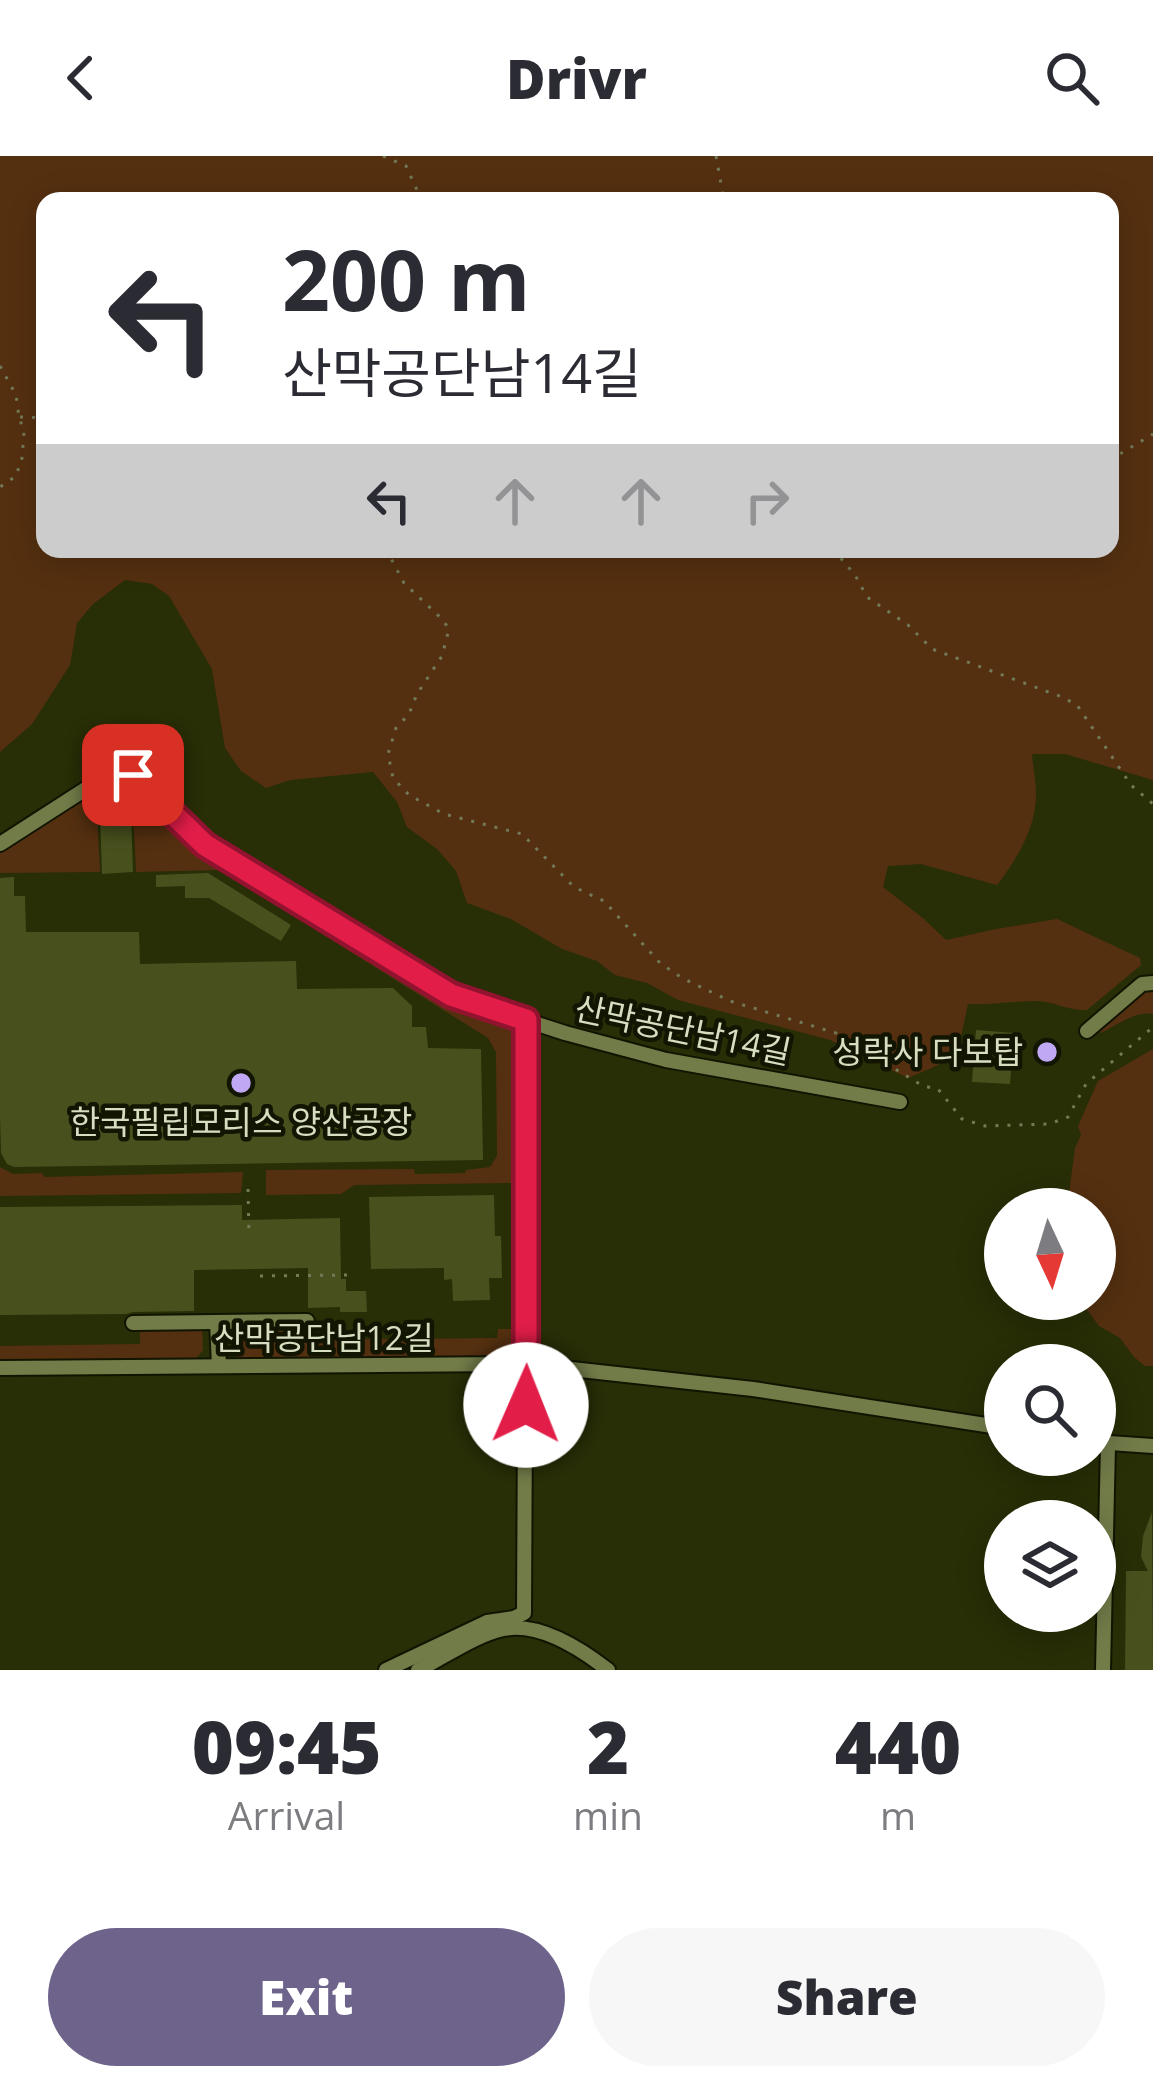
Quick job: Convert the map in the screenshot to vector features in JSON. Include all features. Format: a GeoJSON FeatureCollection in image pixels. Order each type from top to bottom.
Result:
{"type":"FeatureCollection","features":[{"type":"Feature","properties":{"kind":"street","name":"산막공단남14길"},"geometry":{"type":"LineString","coordinates":[[0,844],[112,772],[126,772],[205,845],[451,995],[666,1060],[900,1102]]}},
{"type":"Feature","properties":{"kind":"street"},"geometry":{"type":"LineString","coordinates":[[1087,1030],[1142,984],[1153,983]]}},
{"type":"Feature","properties":{"kind":"street","name":"산막공단남14길"},"geometry":{"type":"LineString","coordinates":[[386,1670],[487,1622],[524,1613],[526,1020]]}},
{"type":"Feature","properties":{"kind":"street"},"geometry":{"type":"LineString","coordinates":[[133,1323],[307,1321]]}},
{"type":"Feature","properties":{"kind":"street"},"geometry":{"type":"LineString","coordinates":[[218,1322],[219,1366]]}},
{"type":"Feature","properties":{"kind":"street","name":"산막공단남12길"},"geometry":{"type":"LineString","coordinates":[[0,1368],[526,1364],[753,1389],[984,1425]]}},
{"type":"Feature","properties":{"kind":"street"},"geometry":{"type":"LineString","coordinates":[[1116,1444],[1153,1446]]}},
{"type":"Feature","properties":{"kind":"street"},"geometry":{"type":"LineString","coordinates":[[1102,1476],[1103,1670]]}},
{"type":"Feature","properties":{"kind":"street"},"geometry":{"type":"LineString","coordinates":[[418,1670],[496,1631],[512,1628],[559,1640],[608,1670]]}},
{"type":"Feature","properties":{"kind":"path"},"geometry":{"type":"LineString","coordinates":[[383,156],[406,166],[418,192]]}},
{"type":"Feature","properties":{"kind":"path"},"geometry":{"type":"LineString","coordinates":[[716,156],[722,192]]}},
{"type":"Feature","properties":{"kind":"path"},"geometry":{"type":"LineString","coordinates":[[0,366],[16,395],[25,439],[20,469],[0,487]]}},
{"type":"Feature","properties":{"kind":"path"},"geometry":{"type":"LineString","coordinates":[[19,417],[36,418]]}},
{"type":"Feature","properties":{"kind":"path"},"geometry":{"type":"LineString","coordinates":[[1119,455],[1153,434]]}},
{"type":"Feature","properties":{"kind":"path"},"geometry":{"type":"LineString","coordinates":[[391,558],[404,584],[448,629],[442,656],[396,728],[388,754],[393,778],[410,795],[444,814],[522,835],[574,886],[604,901],[660,963],[682,978],[730,1001],[836,1033],[923,1086],[938,1089],[962,1119],[986,1126],[1049,1124],[1068,1117],[1087,1084],[1153,1027]]}},
{"type":"Feature","properties":{"kind":"path"},"geometry":{"type":"LineString","coordinates":[[841,558],[867,597],[908,625],[932,649],[1077,705],[1130,785],[1153,804]]}},
{"type":"Feature","properties":{"kind":"path"},"geometry":{"type":"LineString","coordinates":[[248,1189],[249,1235]]}},
{"type":"Feature","properties":{"kind":"path"},"geometry":{"type":"LineString","coordinates":[[260,1276],[353,1275]]}},
{"type":"Feature","properties":{"kind":"shaded area"},"geometry":{"type":"Polygon","coordinates":[[[0,156],[1153,156],[1153,780],[1065,754],[1032,754],[1033,819],[997,885],[921,864],[888,866],[883,887],[946,940],[1057,919],[1140,958],[1141,965],[1087,1010],[1038,1001],[968,1004],[953,1053],[908,1078],[830,1040],[678,1000],[647,983],[615,975],[597,961],[562,949],[511,919],[467,903],[456,871],[437,849],[407,827],[397,802],[373,772],[290,780],[266,788],[241,771],[225,748],[212,669],[169,596],[152,584],[125,580],[93,604],[77,623],[70,665],[32,724],[0,752],[0,156]]]}},
{"type":"Feature","properties":{"kind":"shaded area"},"geometry":{"type":"Polygon","coordinates":[[[120,771],[205,845],[451,995],[527,1020],[526,1364],[240,1361],[237,1357],[233,1325],[301,1324],[302,1340],[497,1338],[498,1329],[514,1329],[514,1183],[354,1185],[341,1194],[266,1195],[266,1170],[414,1169],[415,1174],[465,1173],[490,1167],[497,1156],[496,1052],[488,1038],[220,870],[136,872],[133,810],[97,811],[100,872],[0,873],[0,847],[120,771]]]}},
{"type":"Feature","properties":{"kind":"shaded area"},"geometry":{"type":"Polygon","coordinates":[[[1153,987],[1153,1014],[1133,1017],[1101,1033],[1141,990],[1153,987]]]}},
{"type":"Feature","properties":{"kind":"shaded area"},"geometry":{"type":"Polygon","coordinates":[[[1153,1049],[1153,1366],[1145,1366],[1120,1338],[1095,1320],[1116,1320],[1116,1188],[1070,1188],[1081,1135],[1078,1126],[1098,1081],[1153,1049]]]}},
{"type":"Feature","properties":{"kind":"shaded area"},"geometry":{"type":"Polygon","coordinates":[[[0,1167],[13,1174],[42,1173],[45,1177],[243,1172],[241,1193],[0,1196],[0,1167]]]}},
{"type":"Feature","properties":{"kind":"shaded area"},"geometry":{"type":"Polygon","coordinates":[[[202,1326],[203,1350],[194,1361],[0,1368],[0,1346],[140,1344],[140,1327],[202,1326]]]}},
{"type":"Feature","properties":{"kind":"building"},"geometry":{"type":"Polygon","coordinates":[[[131,812],[133,872],[102,874],[100,813],[131,812]]]}},
{"type":"Feature","properties":{"kind":"building"},"geometry":{"type":"Polygon","coordinates":[[[208,873],[291,925],[281,941],[209,898],[185,898],[185,886],[156,887],[156,875],[208,873]]]}},
{"type":"Feature","properties":{"kind":"building","name":"한국필립모리스 양산공장"},"geometry":{"type":"Polygon","coordinates":[[[14,877],[14,896],[25,896],[26,932],[139,932],[140,964],[296,961],[297,989],[393,988],[412,1006],[412,1027],[426,1027],[428,1048],[481,1049],[483,1160],[7,1164],[1,1153],[0,1117],[0,878],[14,877]]]}},
{"type":"Feature","properties":{"kind":"building"},"geometry":{"type":"Polygon","coordinates":[[[976,1030],[1014,1033],[1010,1084],[972,1082],[976,1030]]]}},
{"type":"Feature","properties":{"kind":"building","name":"성락사 다보탑"},"geometry":{"type":"Polygon","coordinates":[[[1037,1043],[1057,1044],[1056,1062],[1036,1061],[1037,1043]]]}},
{"type":"Feature","properties":{"kind":"building"},"geometry":{"type":"Polygon","coordinates":[[[494,1195],[502,1278],[489,1278],[490,1300],[453,1301],[452,1279],[444,1280],[444,1268],[371,1269],[369,1197],[494,1195]]]}},
{"type":"Feature","properties":{"kind":"building"},"geometry":{"type":"Polygon","coordinates":[[[242,1205],[242,1220],[340,1218],[341,1279],[346,1279],[346,1291],[366,1291],[367,1312],[308,1308],[308,1268],[194,1270],[194,1311],[0,1315],[0,1207],[242,1205]]]}},
{"type":"Feature","properties":{"kind":"building"},"geometry":{"type":"Polygon","coordinates":[[[1152,1512],[1153,1670],[1125,1670],[1126,1571],[1148,1571],[1141,1557],[1152,1512]]]}},
{"type":"Feature","properties":{"kind":"place","name":"성락사 다보탑"},"geometry":{"type":"Point","coordinates":[1047,1052]}},
{"type":"Feature","properties":{"kind":"place","name":"한국필립모리스 양산공장"},"geometry":{"type":"Point","coordinates":[241,1083]}},
{"type":"Feature","properties":{"kind":"route"},"geometry":{"type":"LineString","coordinates":[[133,775],[205,845],[451,995],[526,1020],[526,1405]]}}]}
